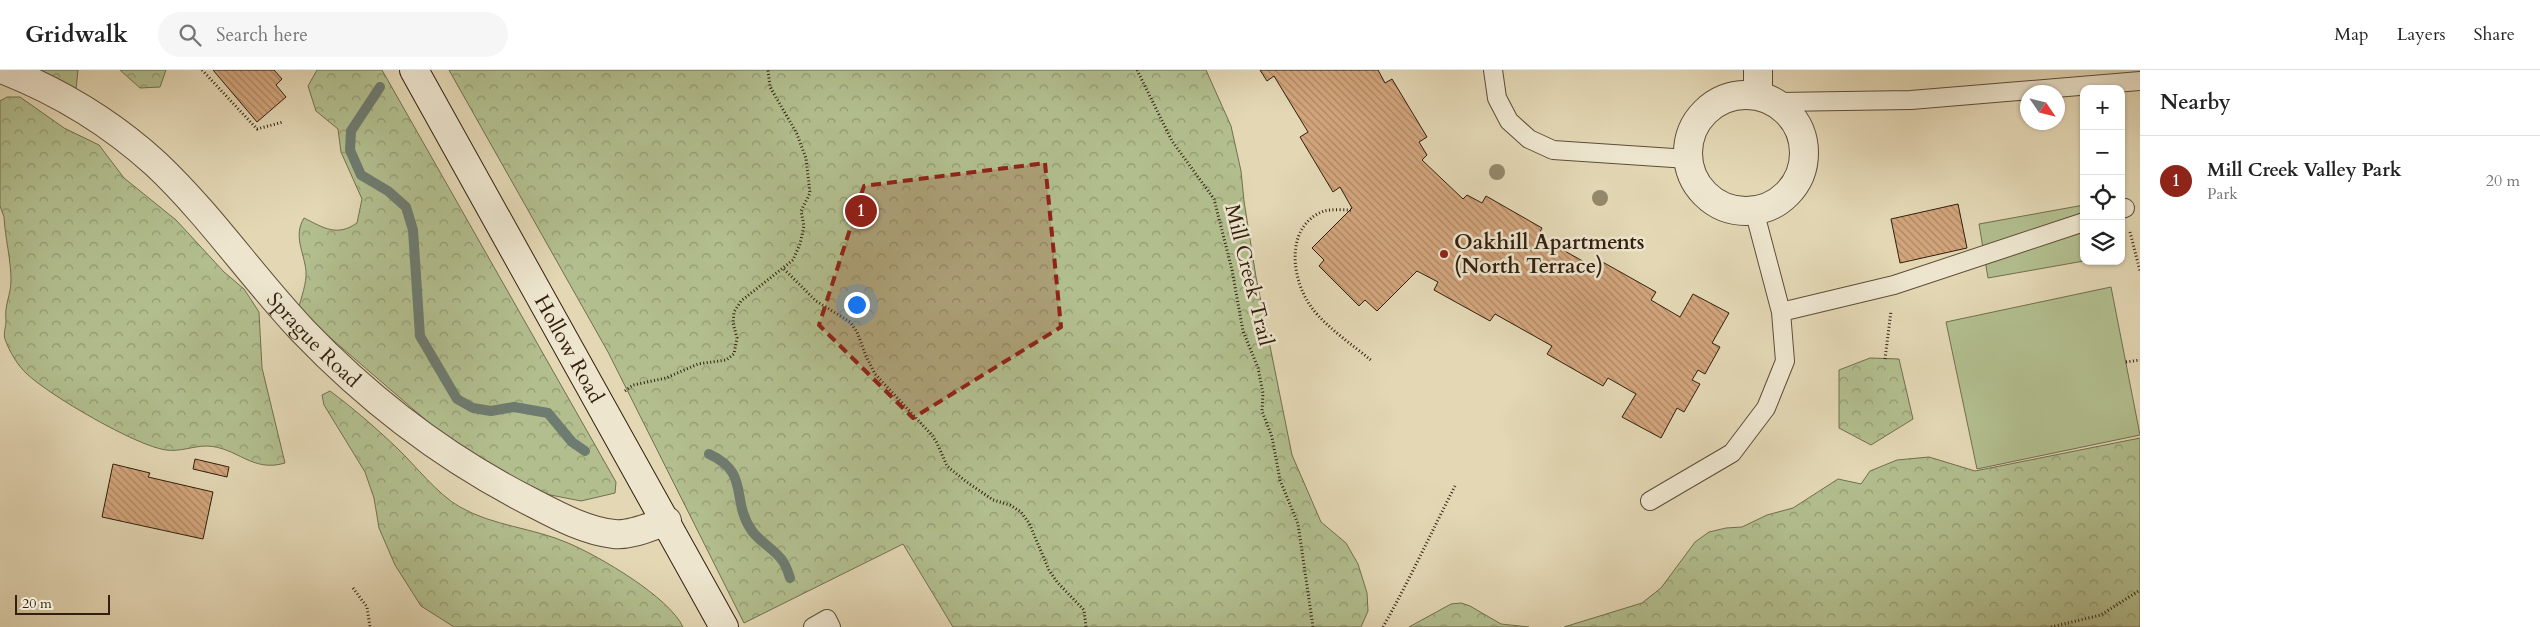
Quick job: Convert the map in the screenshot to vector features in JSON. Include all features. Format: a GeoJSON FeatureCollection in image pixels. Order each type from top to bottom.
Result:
{"type":"FeatureCollection","features":[{"type":"Feature","properties":{"kind":"street","name":"Sprague Road"},"geometry":{"type":"LineString","coordinates":[[4,70],[61,96],[83,109],[130,142],[156,164],[216,228],[301,329],[384,408],[424,438],[508,491],[546,510],[596,531],[617,535],[634,532],[667,521]]}},
{"type":"Feature","properties":{"kind":"street","name":"Hollow Road"},"geometry":{"type":"LineString","coordinates":[[414,70],[667,521],[724,627]]}},
{"type":"Feature","properties":{"kind":"street"},"geometry":{"type":"LineString","coordinates":[[1764,89],[1788,112],[1797,125],[1802,140],[1804,156],[1801,171],[1794,186],[1783,198],[1769,206],[1754,210],[1735,210],[1718,204],[1703,192],[1692,177],[1688,159],[1688,140],[1695,123],[1706,109],[1722,99],[1764,89]]}},
{"type":"Feature","properties":{"kind":"lane"},"geometry":{"type":"LineString","coordinates":[[1493,70],[1496,98],[1509,121],[1529,140],[1553,150],[1688,159]]}},
{"type":"Feature","properties":{"kind":"lane"},"geometry":{"type":"LineString","coordinates":[[1764,89],[1911,100],[2140,81]]}},
{"type":"Feature","properties":{"kind":"lane"},"geometry":{"type":"LineString","coordinates":[[1650,501],[1732,453],[1766,408],[1785,361],[1781,312],[1754,210]]}},
{"type":"Feature","properties":{"kind":"lane"},"geometry":{"type":"LineString","coordinates":[[1781,312],[1894,285],[2080,223]]}},
{"type":"Feature","properties":{"kind":"lane"},"geometry":{"type":"LineString","coordinates":[[813,627],[827,619],[831,627]]}},
{"type":"Feature","properties":{"kind":"path"},"geometry":{"type":"LineString","coordinates":[[202,70],[257,129],[282,122]]}},
{"type":"Feature","properties":{"kind":"path"},"geometry":{"type":"LineString","coordinates":[[604,410],[633,385],[666,378],[698,364],[726,360],[737,348],[734,312],[741,301],[793,260],[800,244],[804,226],[801,211],[810,193],[804,149],[770,87],[768,70]]}},
{"type":"Feature","properties":{"kind":"path","name":"Mill Creek Trail"},"geometry":{"type":"LineString","coordinates":[[1137,70],[1172,141],[1214,199],[1232,270],[1243,331],[1258,368],[1263,392],[1262,411],[1272,437],[1280,480],[1298,524],[1314,627]]}},
{"type":"Feature","properties":{"kind":"path"},"geometry":{"type":"LineString","coordinates":[[1351,210],[1324,212],[1309,220],[1298,236],[1293,255],[1299,281],[1311,307],[1372,361]]}},
{"type":"Feature","properties":{"kind":"path"},"geometry":{"type":"LineString","coordinates":[[2125,215],[2140,270]]}},
{"type":"Feature","properties":{"kind":"path"},"geometry":{"type":"LineString","coordinates":[[784,269],[816,301],[840,314],[853,327],[875,374],[934,438],[947,466],[976,491],[1021,512],[1029,523],[1049,570],[1057,582],[1084,610],[1086,627]]}},
{"type":"Feature","properties":{"kind":"path"},"geometry":{"type":"LineString","coordinates":[[1885,359],[1894,285]]}},
{"type":"Feature","properties":{"kind":"path"},"geometry":{"type":"LineString","coordinates":[[2126,362],[2140,360]]}},
{"type":"Feature","properties":{"kind":"path"},"geometry":{"type":"LineString","coordinates":[[1383,627],[1404,592],[1422,550],[1455,486]]}},
{"type":"Feature","properties":{"kind":"path"},"geometry":{"type":"LineString","coordinates":[[353,588],[367,607],[370,627]]}},
{"type":"Feature","properties":{"kind":"path"},"geometry":{"type":"LineString","coordinates":[[2051,627],[2102,615],[2140,590]]}},
{"type":"Feature","properties":{"kind":"highlighted area"},"geometry":{"type":"Polygon","coordinates":[[[1045,163],[1061,327],[913,418],[819,325],[864,186],[1045,163]]]}},
{"type":"Feature","properties":{"kind":"green space"},"geometry":{"type":"Polygon","coordinates":[[[32,70],[78,70],[76,89],[32,70]]]}},
{"type":"Feature","properties":{"kind":"green space"},"geometry":{"type":"Polygon","coordinates":[[[120,70],[166,70],[160,87],[140,88],[120,70]]]}},
{"type":"Feature","properties":{"kind":"green space"},"geometry":{"type":"Polygon","coordinates":[[[317,70],[382,70],[616,482],[615,493],[581,501],[535,492],[449,440],[298,310],[306,276],[299,238],[299,231],[304,218],[330,230],[343,230],[357,223],[362,199],[341,152],[338,129],[316,111],[308,86],[317,70]]]}},
{"type":"Feature","properties":{"kind":"green space"},"geometry":{"type":"Polygon","coordinates":[[[449,70],[1206,70],[1231,126],[1241,171],[1256,277],[1292,455],[1321,522],[1346,543],[1358,564],[1367,593],[1368,611],[1361,627],[953,627],[903,544],[744,623],[608,352],[449,70]]]}},
{"type":"Feature","properties":{"kind":"green space"},"geometry":{"type":"Polygon","coordinates":[[[7,97],[20,97],[64,128],[99,145],[124,178],[176,220],[224,272],[244,289],[259,312],[262,368],[285,463],[263,465],[218,447],[207,446],[166,450],[152,446],[115,430],[73,406],[38,383],[20,367],[4,335],[11,280],[4,217],[0,206],[0,101],[7,97]]]}},
{"type":"Feature","properties":{"kind":"green space"},"geometry":{"type":"Polygon","coordinates":[[[2080,206],[2080,262],[1988,278],[1979,224],[2080,206]]]}},
{"type":"Feature","properties":{"kind":"green space"},"geometry":{"type":"Polygon","coordinates":[[[2111,287],[2140,435],[1977,469],[1946,322],[2111,287]]]}},
{"type":"Feature","properties":{"kind":"green space"},"geometry":{"type":"Polygon","coordinates":[[[1870,358],[1899,359],[1913,419],[1871,445],[1839,428],[1839,370],[1870,358]]]}},
{"type":"Feature","properties":{"kind":"green space"},"geometry":{"type":"Polygon","coordinates":[[[330,391],[381,433],[451,501],[486,519],[555,538],[597,557],[649,591],[675,615],[683,627],[454,627],[421,606],[395,565],[379,528],[374,498],[365,472],[324,405],[322,395],[330,391]]]}},
{"type":"Feature","properties":{"kind":"green space"},"geometry":{"type":"Polygon","coordinates":[[[2140,438],[2140,627],[1564,627],[1642,603],[1661,588],[1695,542],[1709,532],[1742,527],[1767,515],[1793,508],[1838,479],[1861,484],[1870,471],[1897,460],[1929,457],[1975,471],[2140,438]]]}},
{"type":"Feature","properties":{"kind":"green space"},"geometry":{"type":"Polygon","coordinates":[[[1461,603],[1470,606],[1501,624],[1529,627],[1409,627],[1451,604],[1461,603]]]}},
{"type":"Feature","properties":{"kind":"building"},"geometry":{"type":"Polygon","coordinates":[[[213,70],[274,70],[282,79],[276,85],[286,97],[257,122],[213,70]]]}},
{"type":"Feature","properties":{"kind":"building","name":"Oakhill Apartments (North Terrace)"},"geometry":{"type":"Polygon","coordinates":[[[1260,70],[1378,70],[1385,83],[1392,79],[1427,137],[1419,142],[1427,155],[1422,160],[1463,199],[1467,195],[1482,203],[1486,196],[1542,228],[1538,236],[1595,268],[1599,260],[1656,292],[1651,300],[1680,317],[1693,294],[1729,313],[1712,343],[1720,347],[1705,374],[1698,370],[1692,380],[1700,384],[1684,412],[1677,408],[1661,438],[1622,417],[1636,394],[1608,378],[1603,386],[1547,354],[1552,346],[1495,314],[1490,321],[1434,290],[1438,282],[1417,271],[1377,311],[1365,300],[1359,306],[1319,266],[1324,260],[1312,248],[1352,208],[1340,187],[1333,192],[1300,137],[1308,132],[1274,76],[1267,81],[1260,70]]]}},
{"type":"Feature","properties":{"kind":"building"},"geometry":{"type":"Polygon","coordinates":[[[1958,204],[1967,248],[1900,263],[1891,219],[1958,204]]]}},
{"type":"Feature","properties":{"kind":"building"},"geometry":{"type":"Polygon","coordinates":[[[195,459],[229,467],[227,477],[193,469],[195,459]]]}},
{"type":"Feature","properties":{"kind":"building"},"geometry":{"type":"Polygon","coordinates":[[[113,464],[150,473],[148,477],[213,492],[203,539],[102,517],[113,464]]]}},
{"type":"Feature","properties":{"kind":"waterway"},"geometry":{"type":"LineString","coordinates":[[380,87],[351,131],[350,150],[361,175],[388,191],[406,207],[413,230],[420,336],[457,399],[473,408],[491,411],[514,407],[548,413],[572,442],[585,451]]}},
{"type":"Feature","properties":{"kind":"waterway"},"geometry":{"type":"LineString","coordinates":[[709,454],[722,461],[730,470],[738,488],[742,509],[752,531],[782,560],[790,578]]}},
{"type":"Feature","properties":{"kind":"place","name":"Mill Creek Valley Park"},"geometry":{"type":"Point","coordinates":[861,211]}},
{"type":"Feature","properties":{"kind":"place","name":"Oakhill Apartments (North Terrace)"},"geometry":{"type":"Point","coordinates":[1444,254]}}]}
